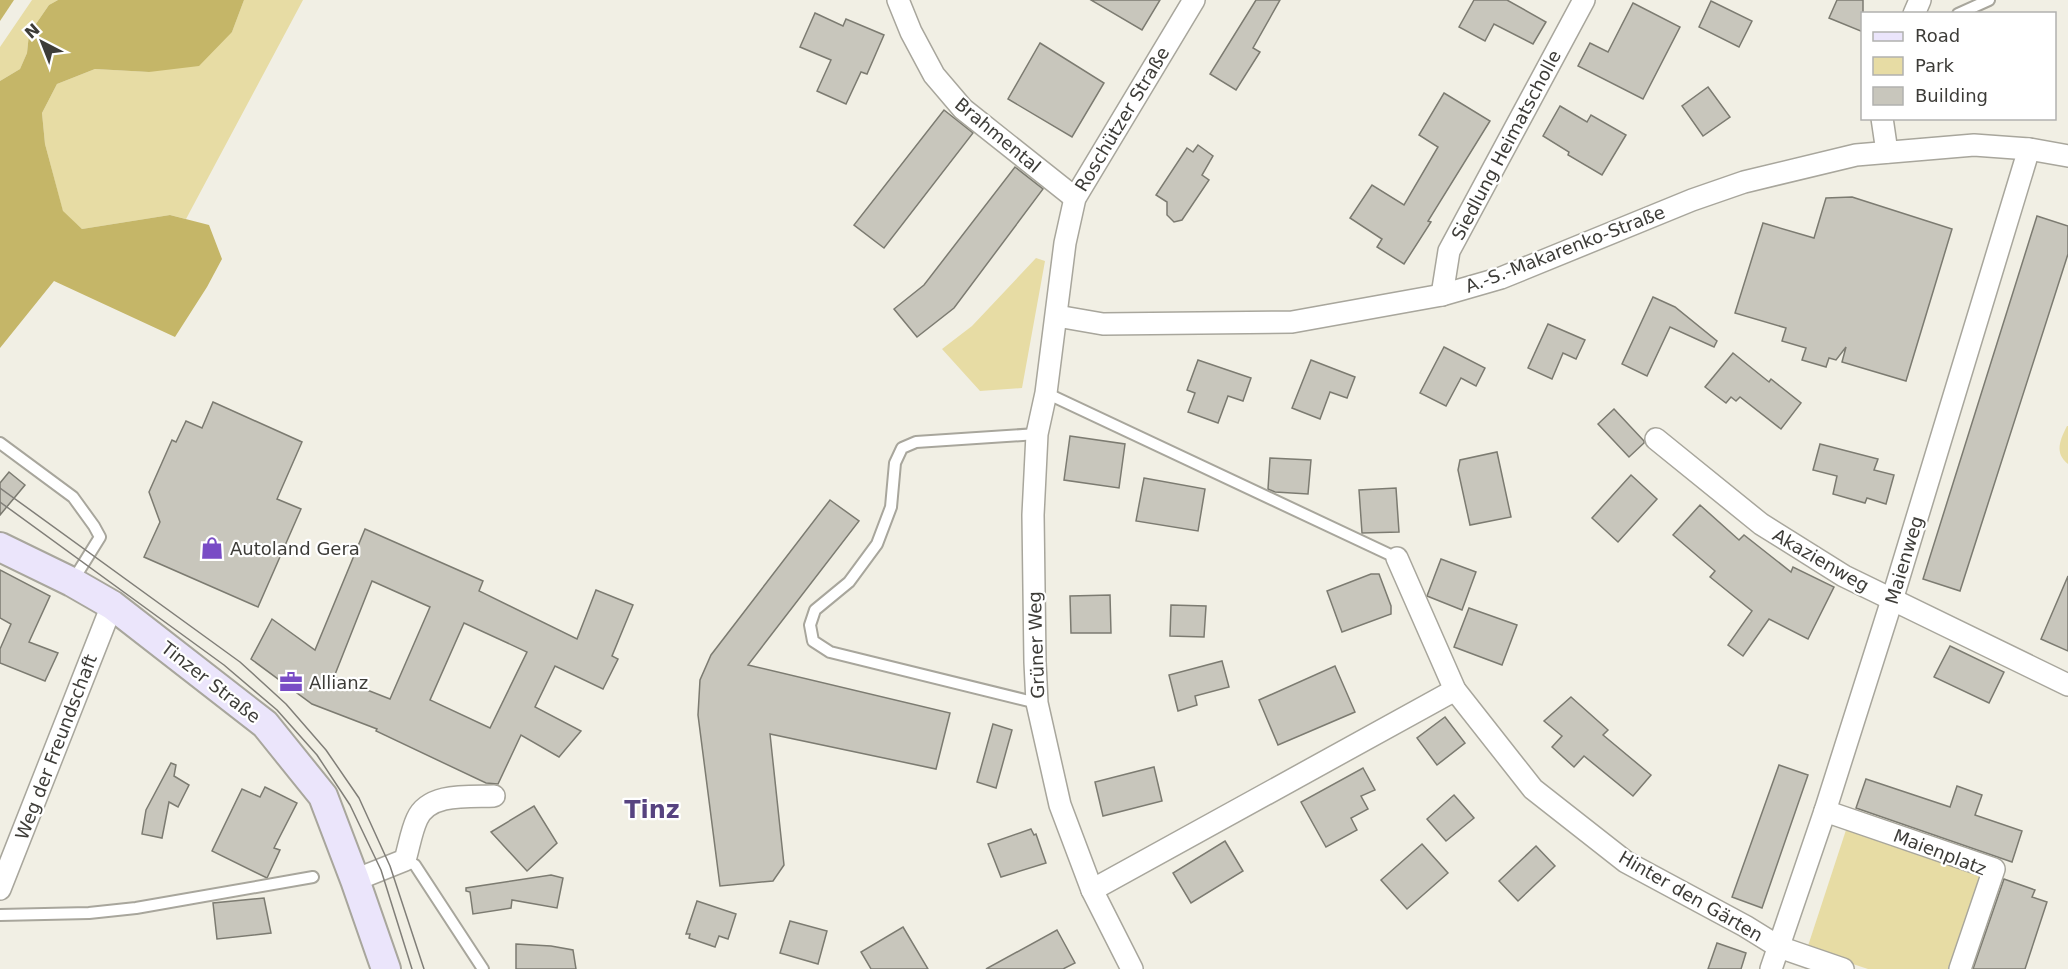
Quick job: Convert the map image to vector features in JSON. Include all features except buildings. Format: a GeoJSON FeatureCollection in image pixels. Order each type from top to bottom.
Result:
{"type":"FeatureCollection","features":[{"type":"Feature","properties":{"kind":"street","name":"Brahmental"},"geometry":{"type":"LineString","coordinates":[[897,0],[934,75],[963,109],[1075,198]]}},
{"type":"Feature","properties":{"kind":"street","name":"Roschützer Straße"},"geometry":{"type":"LineString","coordinates":[[1057,315],[1065,243],[1075,198],[1194,0]]}},
{"type":"Feature","properties":{"kind":"street","name":"Siedlung Heimatscholle"},"geometry":{"type":"LineString","coordinates":[[1442,295],[1449,250],[1584,0]]}},
{"type":"Feature","properties":{"kind":"street"},"geometry":{"type":"LineString","coordinates":[[1882,120],[1887,152]]}},
{"type":"Feature","properties":{"kind":"street","name":"A.-S.-Makarenko-Straße"},"geometry":{"type":"LineString","coordinates":[[1057,315],[1102,324],[1292,322],[1442,295],[1501,278],[1692,200],[1744,182],[1856,155],[1974,145],[2029,149],[2068,156]]}},
{"type":"Feature","properties":{"kind":"street","name":"Maienweg"},"geometry":{"type":"LineString","coordinates":[[1771,969],[1892,600],[2029,149]]}},
{"type":"Feature","properties":{"kind":"street","name":"Grüner Weg"},"geometry":{"type":"LineString","coordinates":[[1057,315],[1046,393],[1037,434],[1033,515],[1037,703],[1060,805],[1092,890],[1132,969]]}},
{"type":"Feature","properties":{"kind":"street","name":"Akazienweg"},"geometry":{"type":"LineString","coordinates":[[1656,440],[1761,524],[1844,576],[2068,684]]}},
{"type":"Feature","properties":{"kind":"street","name":"Tinzer Straße"},"geometry":{"type":"LineString","coordinates":[[0,547],[72,582],[112,605],[264,724],[323,796],[386,969]]}},
{"type":"Feature","properties":{"kind":"street","name":"Hinter den Gärten"},"geometry":{"type":"LineString","coordinates":[[1397,558],[1455,690],[1533,789],[1626,862],[1745,926],[1779,947]]}},
{"type":"Feature","properties":{"kind":"street","name":"Weg der Freundschaft"},"geometry":{"type":"LineString","coordinates":[[0,890],[112,605]]}},
{"type":"Feature","properties":{"kind":"street"},"geometry":{"type":"LineString","coordinates":[[1092,890],[1455,690]]}},
{"type":"Feature","properties":{"kind":"street"},"geometry":{"type":"LineString","coordinates":[[355,880],[405,860],[418,817],[429,805],[443,799],[494,796]]}},
{"type":"Feature","properties":{"kind":"street","name":"Maienplatz"},"geometry":{"type":"LineString","coordinates":[[1825,810],[1994,869],[1960,969]]}},
{"type":"Feature","properties":{"kind":"street"},"geometry":{"type":"LineString","coordinates":[[1779,947],[1843,969]]}},
{"type":"Feature","properties":{"kind":"lane"},"geometry":{"type":"LineString","coordinates":[[1962,12],[1989,0]]}},
{"type":"Feature","properties":{"kind":"lane"},"geometry":{"type":"LineString","coordinates":[[1046,393],[1397,558]]}},
{"type":"Feature","properties":{"kind":"lane"},"geometry":{"type":"LineString","coordinates":[[1037,434],[916,442],[902,448],[895,463],[891,507],[877,544],[849,582],[815,610],[810,625],[813,641],[830,652],[1037,703]]}},
{"type":"Feature","properties":{"kind":"lane"},"geometry":{"type":"LineString","coordinates":[[0,443],[73,497],[100,537],[72,582]]}},
{"type":"Feature","properties":{"kind":"lane"},"geometry":{"type":"LineString","coordinates":[[405,860],[415,865],[483,969]]}},
{"type":"Feature","properties":{"kind":"lane"},"geometry":{"type":"LineString","coordinates":[[0,915],[89,913],[136,908],[313,877]]}},
{"type":"Feature","properties":{"kind":"green space"},"geometry":{"type":"Polygon","coordinates":[[[32,0],[58,0],[49,5],[29,34],[27,53],[20,69],[0,81],[0,47],[32,0]]]}},
{"type":"Feature","properties":{"kind":"green space"},"geometry":{"type":"Polygon","coordinates":[[[244,0],[303,0],[186,219],[170,215],[82,229],[63,212],[45,144],[42,113],[57,84],[95,69],[149,72],[232,32],[244,0]]]}},
{"type":"Feature","properties":{"kind":"green space"},"geometry":{"type":"Polygon","coordinates":[[[1036,258],[1045,261],[1022,388],[980,391],[942,349],[972,326],[1036,258]]]}},
{"type":"Feature","properties":{"kind":"green space"},"geometry":{"type":"Polygon","coordinates":[[[2068,426],[2068,464],[2060,451],[2068,426]]]}},
{"type":"Feature","properties":{"kind":"green space"},"geometry":{"type":"Polygon","coordinates":[[[1846,830],[1981,875],[1949,969],[1868,969],[1807,949],[1846,830]]]}},
{"type":"Feature","properties":{"kind":"shaded area"},"geometry":{"type":"Polygon","coordinates":[[[0,0],[14,0],[0,21],[0,0]]]}},
{"type":"Feature","properties":{"kind":"shaded area"},"geometry":{"type":"Polygon","coordinates":[[[58,0],[244,0],[232,32],[199,66],[149,72],[95,69],[57,84],[42,113],[45,144],[63,211],[82,229],[170,215],[209,225],[222,259],[175,337],[54,281],[0,348],[0,81],[20,69],[27,53],[29,34],[49,5],[58,0]]]}},
{"type":"Feature","properties":{"kind":"tram line"},"geometry":{"type":"LineString","coordinates":[[0,488],[240,662],[286,704],[326,750],[359,798],[390,866],[424,969]]}},
{"type":"Feature","properties":{"kind":"tram line"},"geometry":{"type":"LineString","coordinates":[[0,502],[224,665],[277,710],[317,755],[350,805],[381,870],[412,969]]}},
{"type":"Feature","properties":{"kind":"place","name":"Autoland Gera"},"geometry":{"type":"Point","coordinates":[212,548]}},
{"type":"Feature","properties":{"kind":"place","name":"Allianz"},"geometry":{"type":"Point","coordinates":[291,682]}},
{"type":"Feature","properties":{"kind":"district","name":"Tinz"},"geometry":{"type":"Point","coordinates":[652,810]}}]}
